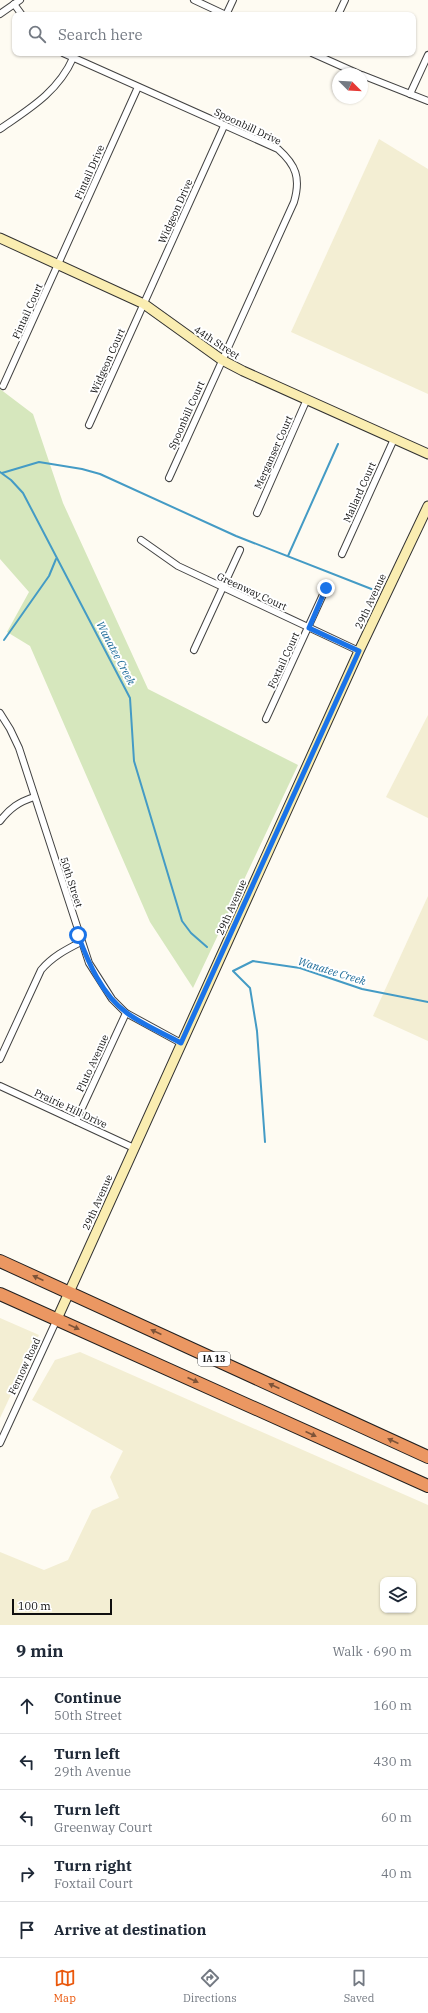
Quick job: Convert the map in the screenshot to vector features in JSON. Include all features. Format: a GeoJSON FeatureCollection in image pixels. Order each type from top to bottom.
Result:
{"type":"FeatureCollection","features":[{"type":"Feature","properties":{"kind":"highway","name":"IA 13"},"geometry":{"type":"LineString","coordinates":[[0,1261],[428,1457]]}},
{"type":"Feature","properties":{"kind":"highway"},"geometry":{"type":"LineString","coordinates":[[0,1294],[427,1483]]}},
{"type":"Feature","properties":{"kind":"street"},"geometry":{"type":"LineString","coordinates":[[0,14],[20,0]]}},
{"type":"Feature","properties":{"kind":"street"},"geometry":{"type":"LineString","coordinates":[[194,0],[220,12]]}},
{"type":"Feature","properties":{"kind":"street"},"geometry":{"type":"LineString","coordinates":[[227,12],[232,0]]}},
{"type":"Feature","properties":{"kind":"street"},"geometry":{"type":"LineString","coordinates":[[339,12],[345,0]]}},
{"type":"Feature","properties":{"kind":"street"},"geometry":{"type":"LineString","coordinates":[[14,4],[20,12]]}},
{"type":"Feature","properties":{"kind":"street"},"geometry":{"type":"LineString","coordinates":[[410,94],[428,54]]}},
{"type":"Feature","properties":{"kind":"street","name":"Spoonbill Drive"},"geometry":{"type":"LineString","coordinates":[[69,56],[278,149],[289,159],[296,174],[299,187],[294,202],[222,360]]}},
{"type":"Feature","properties":{"kind":"street"},"geometry":{"type":"LineString","coordinates":[[323,56],[347,68]]}},
{"type":"Feature","properties":{"kind":"street"},"geometry":{"type":"LineString","coordinates":[[0,129],[44,98],[54,88],[73,58]]}},
{"type":"Feature","properties":{"kind":"street"},"geometry":{"type":"LineString","coordinates":[[368,78],[428,101]]}},
{"type":"Feature","properties":{"kind":"street","name":"Pintail Drive"},"geometry":{"type":"LineString","coordinates":[[58,265],[138,87]]}},
{"type":"Feature","properties":{"kind":"street","name":"Widgeon Drive"},"geometry":{"type":"LineString","coordinates":[[144,304],[224,126]]}},
{"type":"Feature","properties":{"kind":"street","name":"44th Street"},"geometry":{"type":"LineString","coordinates":[[0,238],[144,304],[222,360],[428,454]]}},
{"type":"Feature","properties":{"kind":"street","name":"Pintail Court"},"geometry":{"type":"LineString","coordinates":[[4,386],[58,265]]}},
{"type":"Feature","properties":{"kind":"street","name":"Widgeon Court"},"geometry":{"type":"LineString","coordinates":[[89,426],[144,304]]}},
{"type":"Feature","properties":{"kind":"street","name":"Spoonbill Court"},"geometry":{"type":"LineString","coordinates":[[169,478],[222,360]]}},
{"type":"Feature","properties":{"kind":"street","name":"Merganser Court"},"geometry":{"type":"LineString","coordinates":[[257,513],[307,400]]}},
{"type":"Feature","properties":{"kind":"street","name":"Mallard Court"},"geometry":{"type":"LineString","coordinates":[[342,554],[394,439]]}},
{"type":"Feature","properties":{"kind":"street","name":"29th Avenue"},"geometry":{"type":"LineString","coordinates":[[57,1319],[359,651],[428,506]]}},
{"type":"Feature","properties":{"kind":"street","name":"Greenway Court"},"geometry":{"type":"LineString","coordinates":[[141,540],[178,566],[222,589],[359,651]]}},
{"type":"Feature","properties":{"kind":"street"},"geometry":{"type":"LineString","coordinates":[[194,650],[240,550]]}},
{"type":"Feature","properties":{"kind":"street","name":"Foxtail Court"},"geometry":{"type":"LineString","coordinates":[[266,719],[309,628],[326,588]]}},
{"type":"Feature","properties":{"kind":"street","name":"50th Street"},"geometry":{"type":"LineString","coordinates":[[0,713],[19,748],[89,963],[112,999],[126,1012],[181,1043]]}},
{"type":"Feature","properties":{"kind":"street"},"geometry":{"type":"LineString","coordinates":[[0,821],[9,809],[20,802],[34,797]]}},
{"type":"Feature","properties":{"kind":"street"},"geometry":{"type":"LineString","coordinates":[[0,1059],[41,970],[50,960],[81,942]]}},
{"type":"Feature","properties":{"kind":"street","name":"Pluto Avenue"},"geometry":{"type":"LineString","coordinates":[[76,1121],[126,1012]]}},
{"type":"Feature","properties":{"kind":"street","name":"Prairie Hill Drive"},"geometry":{"type":"LineString","coordinates":[[0,1086],[134,1148]]}},
{"type":"Feature","properties":{"kind":"street","name":"Fernow Road"},"geometry":{"type":"LineString","coordinates":[[0,1443],[57,1319]]}},
{"type":"Feature","properties":{"kind":"shaded area"},"geometry":{"type":"Polygon","coordinates":[[[379,139],[428,169],[428,394],[291,332],[379,139]]]}},
{"type":"Feature","properties":{"kind":"shaded area"},"geometry":{"type":"Polygon","coordinates":[[[428,715],[428,818],[386,797],[428,715]]]}},
{"type":"Feature","properties":{"kind":"shaded area"},"geometry":{"type":"Polygon","coordinates":[[[428,896],[428,1041],[373,1016],[428,896]]]}},
{"type":"Feature","properties":{"kind":"shaded area"},"geometry":{"type":"Polygon","coordinates":[[[0,1318],[39,1335],[0,1418],[0,1318]]]}},
{"type":"Feature","properties":{"kind":"shaded area"},"geometry":{"type":"Polygon","coordinates":[[[80,1352],[428,1505],[428,1625],[0,1625],[0,1552],[44,1570],[68,1560],[92,1510],[119,1498],[110,1477],[123,1451],[32,1400],[55,1360],[80,1352]]]}},
{"type":"Feature","properties":{"kind":"green space"},"geometry":{"type":"Polygon","coordinates":[[[0,389],[33,414],[63,503],[148,689],[298,765],[193,988],[150,922],[30,646],[7,632],[29,592],[0,559],[0,389]]]}},
{"type":"Feature","properties":{"kind":"waterway"},"geometry":{"type":"LineString","coordinates":[[288,556],[338,444]]}},
{"type":"Feature","properties":{"kind":"waterway"},"geometry":{"type":"LineString","coordinates":[[2,473],[39,462],[82,469],[100,474],[236,536],[374,590]]}},
{"type":"Feature","properties":{"kind":"waterway","name":"Wanatee Creek"},"geometry":{"type":"LineString","coordinates":[[0,472],[11,480],[23,493],[130,698],[134,761],[182,921],[191,933],[207,947]]}},
{"type":"Feature","properties":{"kind":"waterway"},"geometry":{"type":"LineString","coordinates":[[4,640],[49,576],[56,559]]}},
{"type":"Feature","properties":{"kind":"waterway","name":"Wanatee Creek"},"geometry":{"type":"LineString","coordinates":[[265,1142],[257,1031],[250,988],[233,971],[253,961],[300,968],[362,989],[428,1002]]}},
{"type":"Feature","properties":{"kind":"route"},"geometry":{"type":"LineString","coordinates":[[78,935],[89,963],[112,999],[126,1012],[181,1043],[359,651],[309,628],[326,588]]}}]}
